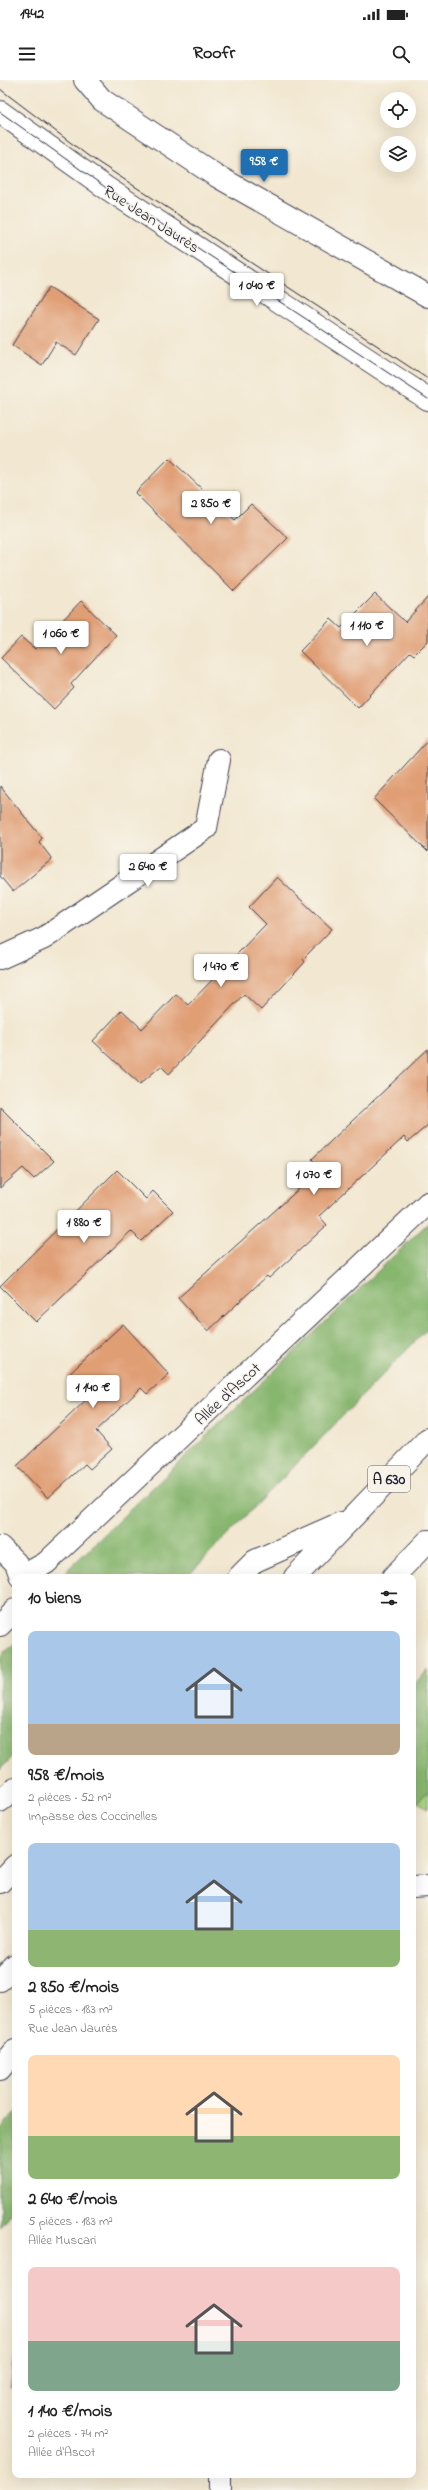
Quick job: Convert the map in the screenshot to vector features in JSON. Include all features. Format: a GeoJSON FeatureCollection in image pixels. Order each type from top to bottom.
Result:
{"type":"FeatureCollection","features":[{"type":"Feature","properties":{"kind":"main road"},"geometry":{"type":"LineString","coordinates":[[85,80],[102,100],[215,175],[428,296]]}},
{"type":"Feature","properties":{"kind":"main road","name":"Rue Jean Jaurès"},"geometry":{"type":"LineString","coordinates":[[0,112],[105,187],[428,399]]}},
{"type":"Feature","properties":{"kind":"main road"},"geometry":{"type":"LineString","coordinates":[[0,958],[44,938],[206,828],[219,760]]}},
{"type":"Feature","properties":{"kind":"main road","name":"Allée d'Ascot"},"geometry":{"type":"LineString","coordinates":[[26,1574],[46,1563],[428,1203]]}},
{"type":"Feature","properties":{"kind":"main road","name":"A 630"},"geometry":{"type":"LineString","coordinates":[[298,1574],[349,1519],[428,1439]]}},
{"type":"Feature","properties":{"kind":"main road"},"geometry":{"type":"LineString","coordinates":[[242,1574],[255,1561],[349,1519]]}},
{"type":"Feature","properties":{"kind":"main road"},"geometry":{"type":"LineString","coordinates":[[396,1574],[428,1541]]}},
{"type":"Feature","properties":{"kind":"main road"},"geometry":{"type":"LineString","coordinates":[[0,1547],[16,1563],[20,1574]]}},
{"type":"Feature","properties":{"kind":"main road"},"geometry":{"type":"LineString","coordinates":[[0,1625],[12,1614]]}},
{"type":"Feature","properties":{"kind":"main road"},"geometry":{"type":"LineString","coordinates":[[0,1801],[12,1791]]}},
{"type":"Feature","properties":{"kind":"main road"},"geometry":{"type":"LineString","coordinates":[[0,1882],[12,1869]]}},
{"type":"Feature","properties":{"kind":"main road"},"geometry":{"type":"LineString","coordinates":[[416,1887],[428,1886]]}},
{"type":"Feature","properties":{"kind":"main road"},"geometry":{"type":"LineString","coordinates":[[0,1980],[12,1968]]}},
{"type":"Feature","properties":{"kind":"main road"},"geometry":{"type":"LineString","coordinates":[[0,2069],[12,2055]]}},
{"type":"Feature","properties":{"kind":"main road"},"geometry":{"type":"LineString","coordinates":[[220,2478],[220,2490]]}},
{"type":"Feature","properties":{"kind":"green space"},"geometry":{"type":"Polygon","coordinates":[[[428,1223],[428,1328],[190,1574],[63,1574],[428,1223]]]}},
{"type":"Feature","properties":{"kind":"green space"},"geometry":{"type":"Polygon","coordinates":[[[12,1646],[12,1757],[0,1770],[0,1657],[12,1646]]]}},
{"type":"Feature","properties":{"kind":"green space"},"geometry":{"type":"Polygon","coordinates":[[[428,1670],[428,1791],[416,1804],[416,1682],[428,1670]]]}},
{"type":"Feature","properties":{"kind":"green space"},"geometry":{"type":"Polygon","coordinates":[[[428,1791],[428,1808],[418,1802],[428,1791]]]}},
{"type":"Feature","properties":{"kind":"green space"},"geometry":{"type":"Polygon","coordinates":[[[12,2116],[12,2210],[0,2227],[0,2130],[12,2116]]]}},
{"type":"Feature","properties":{"kind":"water"},"geometry":{"type":"Polygon","coordinates":[[[12,2375],[12,2388],[10,2388],[12,2375]]]}},
{"type":"Feature","properties":{"kind":"building"},"geometry":{"type":"Polygon","coordinates":[[[49,287],[99,319],[76,355],[56,342],[42,365],[12,345],[49,287]]]}},
{"type":"Feature","properties":{"kind":"building"},"geometry":{"type":"Polygon","coordinates":[[[169,458],[235,520],[251,504],[288,538],[234,591],[135,493],[169,458]]]}},
{"type":"Feature","properties":{"kind":"building"},"geometry":{"type":"Polygon","coordinates":[[[375,594],[405,622],[428,597],[428,641],[414,655],[410,652],[358,708],[300,651],[331,619],[341,628],[375,594]]]}},
{"type":"Feature","properties":{"kind":"building"},"geometry":{"type":"Polygon","coordinates":[[[81,601],[116,635],[71,684],[74,688],[54,709],[1,658],[21,637],[35,649],[81,601]]]}},
{"type":"Feature","properties":{"kind":"building"},"geometry":{"type":"Polygon","coordinates":[[[428,740],[428,852],[374,799],[428,740]]]}},
{"type":"Feature","properties":{"kind":"building"},"geometry":{"type":"Polygon","coordinates":[[[0,786],[42,838],[39,842],[52,859],[13,892],[0,876],[0,786]]]}},
{"type":"Feature","properties":{"kind":"building"},"geometry":{"type":"Polygon","coordinates":[[[277,877],[332,929],[303,959],[305,962],[261,1010],[244,994],[169,1074],[161,1066],[140,1084],[93,1041],[122,1010],[142,1029],[176,994],[188,1005],[266,924],[249,907],[277,877]]]}},
{"type":"Feature","properties":{"kind":"building"},"geometry":{"type":"Polygon","coordinates":[[[428,1049],[428,1125],[408,1142],[404,1137],[319,1216],[327,1225],[269,1278],[267,1276],[208,1331],[178,1298],[321,1169],[312,1159],[428,1049]]]}},
{"type":"Feature","properties":{"kind":"building"},"geometry":{"type":"Polygon","coordinates":[[[0,1107],[54,1161],[34,1179],[23,1168],[0,1188],[0,1107]]]}},
{"type":"Feature","properties":{"kind":"building"},"geometry":{"type":"Polygon","coordinates":[[[117,1170],[146,1199],[153,1191],[173,1211],[141,1241],[131,1231],[36,1322],[0,1286],[117,1170]]]}},
{"type":"Feature","properties":{"kind":"building"},"geometry":{"type":"Polygon","coordinates":[[[123,1324],[169,1374],[147,1394],[141,1388],[96,1431],[112,1449],[90,1469],[85,1464],[48,1498],[17,1466],[88,1398],[67,1376],[123,1324]]]}},
{"type":"Feature","properties":{"kind":"tram line"},"geometry":{"type":"LineString","coordinates":[[0,89],[87,155],[428,379]]}},
{"type":"Feature","properties":{"kind":"tram line"},"geometry":{"type":"LineString","coordinates":[[0,112],[105,187],[428,399]]}}]}
